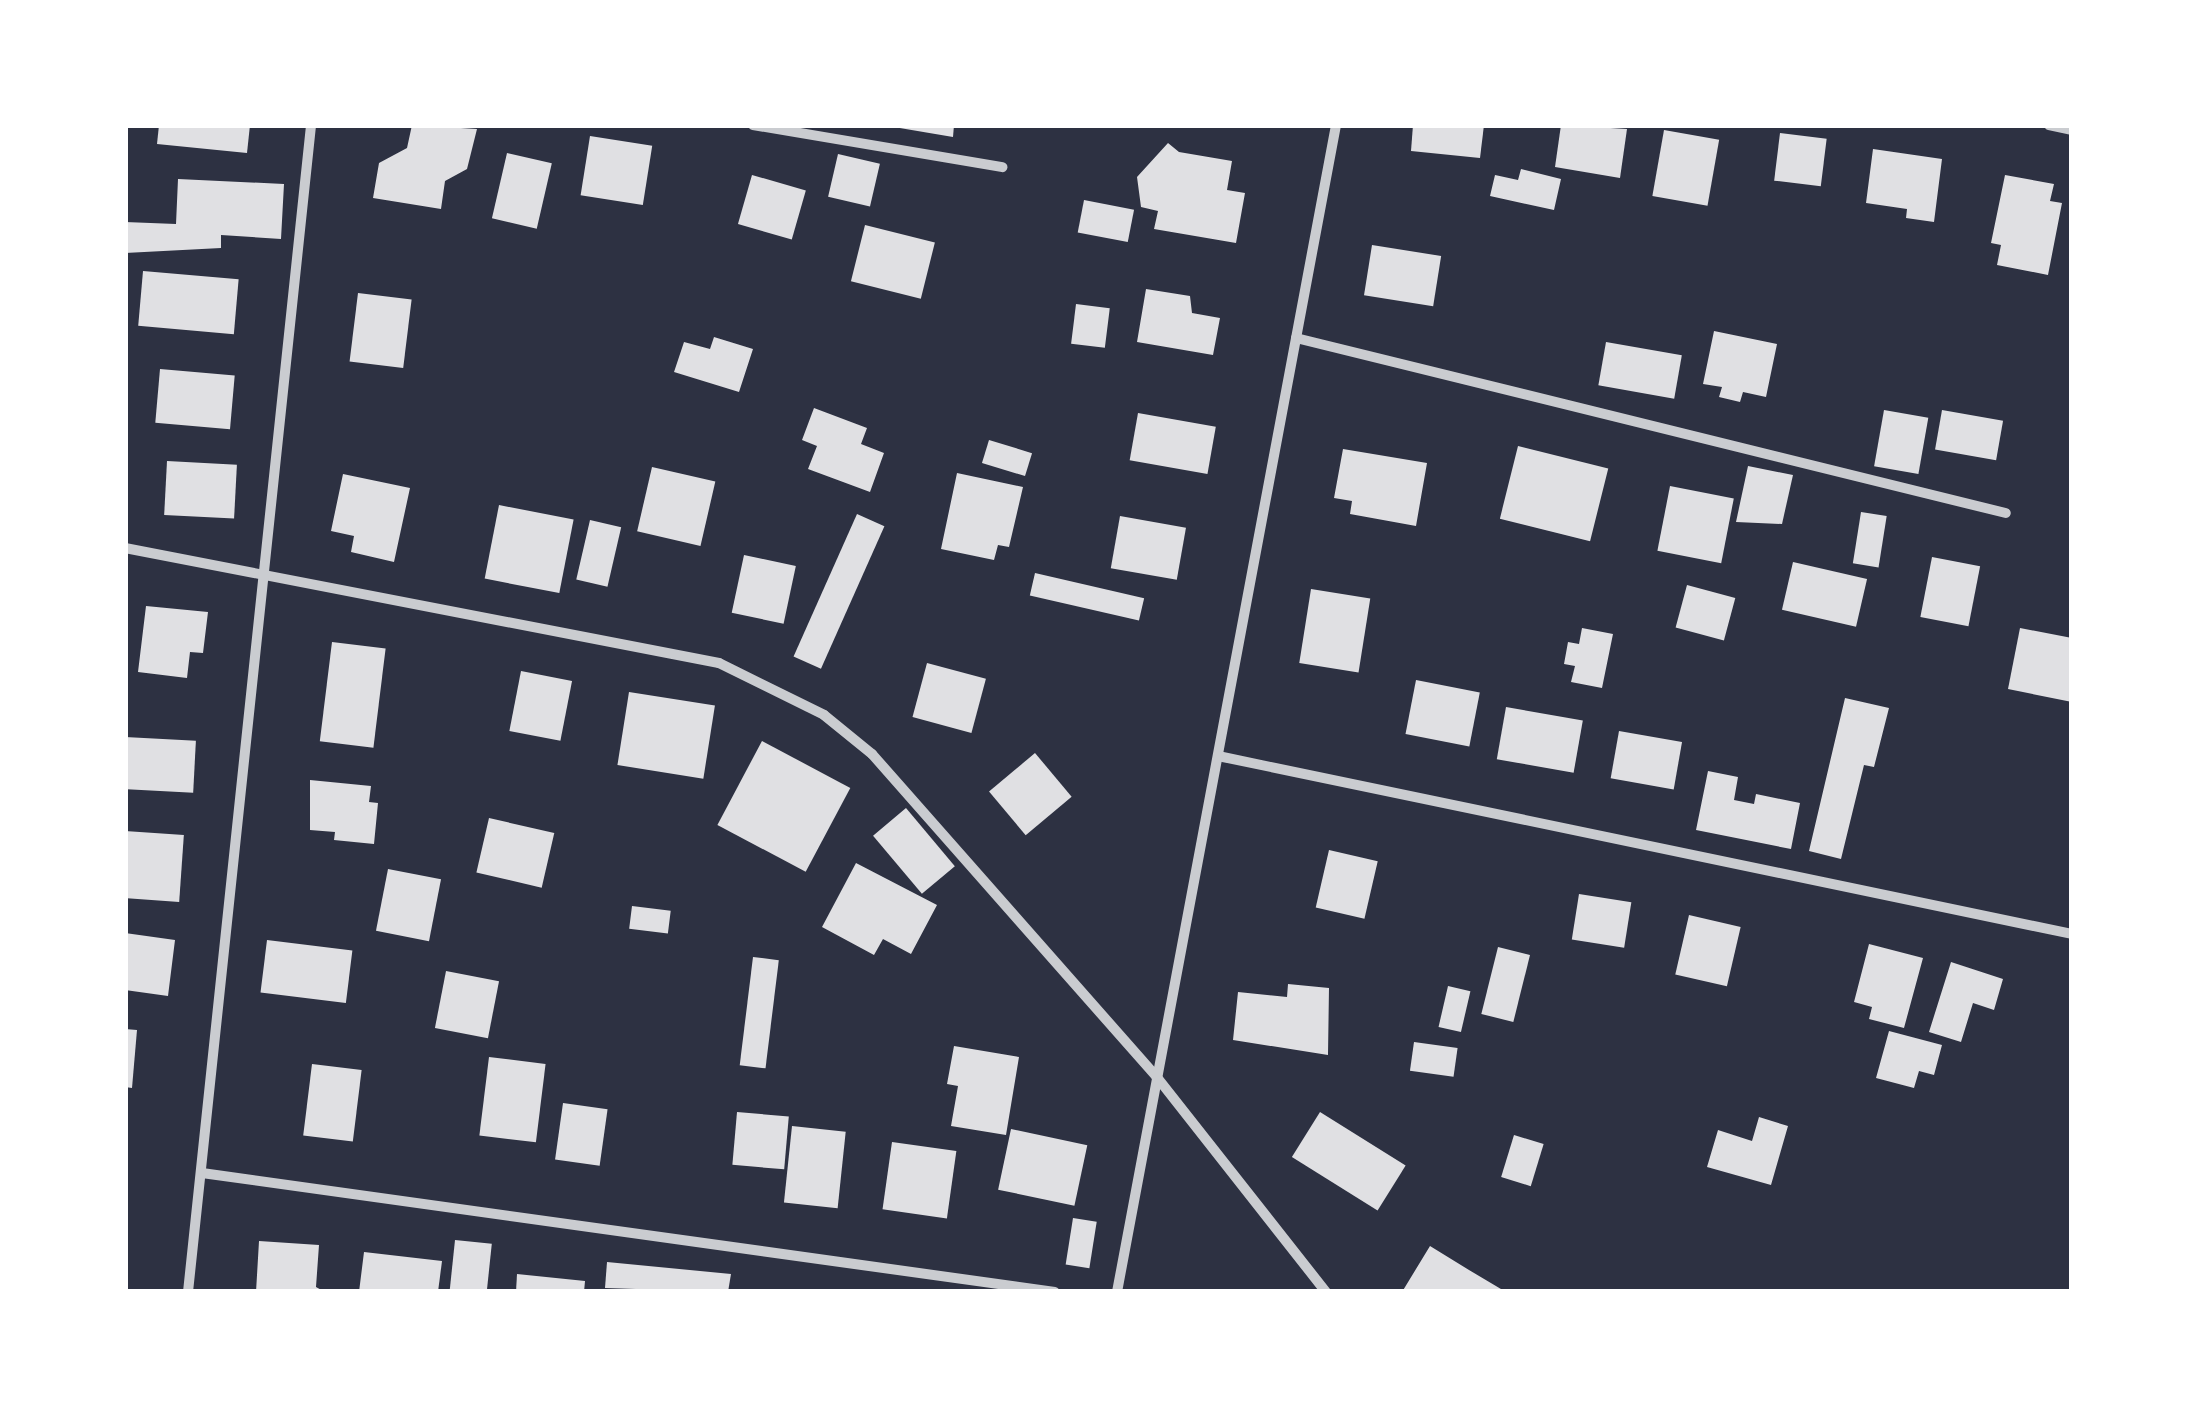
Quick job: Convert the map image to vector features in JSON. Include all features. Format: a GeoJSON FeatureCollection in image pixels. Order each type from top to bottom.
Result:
{"type":"FeatureCollection","features":[{"type":"Feature","properties":{"kind":"street"},"geometry":{"type":"LineString","coordinates":[[188,1292],[311,125]]}},
{"type":"Feature","properties":{"kind":"street"},"geometry":{"type":"LineString","coordinates":[[753,125],[1002,167]]}},
{"type":"Feature","properties":{"kind":"street"},"geometry":{"type":"LineString","coordinates":[[1117,1292],[1336,125]]}},
{"type":"Feature","properties":{"kind":"street"},"geometry":{"type":"LineString","coordinates":[[2049,125],[2072,130]]}},
{"type":"Feature","properties":{"kind":"street"},"geometry":{"type":"LineString","coordinates":[[1296,338],[2006,512]]}},
{"type":"Feature","properties":{"kind":"street"},"geometry":{"type":"LineString","coordinates":[[125,548],[659,649],[720,662],[777,686],[872,754],[1156,1076],[1326,1292]]}},
{"type":"Feature","properties":{"kind":"street"},"geometry":{"type":"LineString","coordinates":[[1218,756],[2072,934]]}},
{"type":"Feature","properties":{"kind":"street"},"geometry":{"type":"LineString","coordinates":[[202,1173],[1055,1292]]}},
{"type":"Feature","properties":{"kind":"building"},"geometry":{"type":"Polygon","coordinates":[[[159,125],[250,125],[247,153],[157,144],[159,125]]]}},
{"type":"Feature","properties":{"kind":"building"},"geometry":{"type":"Polygon","coordinates":[[[412,125],[477,129],[467,169],[445,181],[441,209],[373,198],[379,163],[407,148],[412,125]]]}},
{"type":"Feature","properties":{"kind":"building"},"geometry":{"type":"Polygon","coordinates":[[[882,125],[954,125],[953,137],[882,125]]]}},
{"type":"Feature","properties":{"kind":"building"},"geometry":{"type":"Polygon","coordinates":[[[1413,125],[1484,125],[1480,158],[1411,151],[1413,125]]]}},
{"type":"Feature","properties":{"kind":"building"},"geometry":{"type":"Polygon","coordinates":[[[1561,125],[1627,129],[1620,178],[1555,167],[1561,125]]]}},
{"type":"Feature","properties":{"kind":"building"},"geometry":{"type":"Polygon","coordinates":[[[1664,130],[1719,140],[1708,206],[1652,196],[1664,130]]]}},
{"type":"Feature","properties":{"kind":"building"},"geometry":{"type":"Polygon","coordinates":[[[1780,133],[1827,139],[1821,186],[1774,181],[1780,133]]]}},
{"type":"Feature","properties":{"kind":"building"},"geometry":{"type":"Polygon","coordinates":[[[590,136],[652,146],[643,205],[581,195],[590,136]]]}},
{"type":"Feature","properties":{"kind":"building"},"geometry":{"type":"Polygon","coordinates":[[[1168,143],[1179,152],[1232,161],[1227,190],[1245,193],[1236,243],[1154,229],[1158,211],[1141,207],[1137,177],[1168,143]]]}},
{"type":"Feature","properties":{"kind":"building"},"geometry":{"type":"Polygon","coordinates":[[[1873,149],[1942,159],[1934,222],[1906,218],[1907,209],[1866,203],[1873,149]]]}},
{"type":"Feature","properties":{"kind":"building"},"geometry":{"type":"Polygon","coordinates":[[[507,153],[552,163],[537,229],[492,218],[507,153]]]}},
{"type":"Feature","properties":{"kind":"building"},"geometry":{"type":"Polygon","coordinates":[[[838,154],[880,164],[870,207],[828,197],[838,154]]]}},
{"type":"Feature","properties":{"kind":"building"},"geometry":{"type":"Polygon","coordinates":[[[1521,169],[1561,179],[1554,210],[1490,196],[1495,175],[1518,180],[1521,169]]]}},
{"type":"Feature","properties":{"kind":"building"},"geometry":{"type":"Polygon","coordinates":[[[752,175],[806,190],[792,239],[738,224],[752,175]]]}},
{"type":"Feature","properties":{"kind":"building"},"geometry":{"type":"Polygon","coordinates":[[[2005,175],[2054,184],[2050,201],[2062,203],[2048,275],[1997,265],[2001,245],[1991,243],[2005,175]]]}},
{"type":"Feature","properties":{"kind":"building"},"geometry":{"type":"Polygon","coordinates":[[[178,179],[284,184],[281,239],[221,235],[221,248],[125,253],[125,222],[176,224],[178,179]]]}},
{"type":"Feature","properties":{"kind":"building"},"geometry":{"type":"Polygon","coordinates":[[[1084,200],[1134,210],[1128,242],[1078,232],[1084,200]]]}},
{"type":"Feature","properties":{"kind":"building"},"geometry":{"type":"Polygon","coordinates":[[[865,225],[935,242],[921,299],[851,281],[865,225]]]}},
{"type":"Feature","properties":{"kind":"building"},"geometry":{"type":"Polygon","coordinates":[[[1372,245],[1441,256],[1433,306],[1364,295],[1372,245]]]}},
{"type":"Feature","properties":{"kind":"building"},"geometry":{"type":"Polygon","coordinates":[[[143,271],[239,279],[234,334],[138,326],[143,271]]]}},
{"type":"Feature","properties":{"kind":"building"},"geometry":{"type":"Polygon","coordinates":[[[1146,289],[1190,296],[1192,313],[1220,318],[1213,355],[1137,342],[1146,289]]]}},
{"type":"Feature","properties":{"kind":"building"},"geometry":{"type":"Polygon","coordinates":[[[358,293],[412,300],[403,368],[350,361],[358,293]]]}},
{"type":"Feature","properties":{"kind":"building"},"geometry":{"type":"Polygon","coordinates":[[[1076,304],[1110,308],[1105,348],[1071,344],[1076,304]]]}},
{"type":"Feature","properties":{"kind":"building"},"geometry":{"type":"Polygon","coordinates":[[[1714,331],[1777,344],[1766,397],[1743,392],[1740,402],[1719,397],[1722,387],[1703,384],[1714,331]]]}},
{"type":"Feature","properties":{"kind":"building"},"geometry":{"type":"Polygon","coordinates":[[[714,337],[753,349],[739,392],[674,372],[684,342],[710,349],[714,337]]]}},
{"type":"Feature","properties":{"kind":"building"},"geometry":{"type":"Polygon","coordinates":[[[1606,342],[1682,355],[1674,399],[1598,385],[1606,342]]]}},
{"type":"Feature","properties":{"kind":"building"},"geometry":{"type":"Polygon","coordinates":[[[160,369],[235,376],[230,429],[155,423],[160,369]]]}},
{"type":"Feature","properties":{"kind":"building"},"geometry":{"type":"Polygon","coordinates":[[[814,408],[867,428],[861,444],[884,453],[870,492],[808,469],[817,446],[802,440],[814,408]]]}},
{"type":"Feature","properties":{"kind":"building"},"geometry":{"type":"Polygon","coordinates":[[[1884,410],[1928,418],[1918,474],[1874,466],[1884,410]]]}},
{"type":"Feature","properties":{"kind":"building"},"geometry":{"type":"Polygon","coordinates":[[[1942,410],[2003,421],[1996,460],[1935,449],[1942,410]]]}},
{"type":"Feature","properties":{"kind":"building"},"geometry":{"type":"Polygon","coordinates":[[[1138,413],[1216,427],[1207,474],[1130,460],[1138,413]]]}},
{"type":"Feature","properties":{"kind":"building"},"geometry":{"type":"Polygon","coordinates":[[[989,440],[1032,453],[1025,476],[982,463],[989,440]]]}},
{"type":"Feature","properties":{"kind":"building"},"geometry":{"type":"Polygon","coordinates":[[[1518,446],[1608,468],[1590,541],[1500,519],[1518,446]]]}},
{"type":"Feature","properties":{"kind":"building"},"geometry":{"type":"Polygon","coordinates":[[[1343,449],[1427,463],[1416,526],[1350,514],[1352,501],[1334,498],[1343,449]]]}},
{"type":"Feature","properties":{"kind":"building"},"geometry":{"type":"Polygon","coordinates":[[[167,461],[237,465],[234,519],[164,515],[167,461]]]}},
{"type":"Feature","properties":{"kind":"building"},"geometry":{"type":"Polygon","coordinates":[[[1748,466],[1793,475],[1782,524],[1736,522],[1748,466]]]}},
{"type":"Feature","properties":{"kind":"building"},"geometry":{"type":"Polygon","coordinates":[[[652,467],[715,482],[700,546],[637,531],[652,467]]]}},
{"type":"Feature","properties":{"kind":"building"},"geometry":{"type":"Polygon","coordinates":[[[957,473],[1023,487],[1009,547],[998,545],[994,560],[941,549],[957,473]]]}},
{"type":"Feature","properties":{"kind":"building"},"geometry":{"type":"Polygon","coordinates":[[[343,474],[410,488],[394,562],[351,552],[354,536],[331,531],[343,474]]]}},
{"type":"Feature","properties":{"kind":"building"},"geometry":{"type":"Polygon","coordinates":[[[1670,486],[1734,498],[1721,563],[1657,551],[1670,486]]]}},
{"type":"Feature","properties":{"kind":"building"},"geometry":{"type":"Polygon","coordinates":[[[499,505],[574,520],[559,593],[485,579],[499,505]]]}},
{"type":"Feature","properties":{"kind":"building"},"geometry":{"type":"Polygon","coordinates":[[[1861,512],[1887,516],[1879,567],[1853,563],[1861,512]]]}},
{"type":"Feature","properties":{"kind":"building"},"geometry":{"type":"Polygon","coordinates":[[[857,514],[884,526],[821,669],[794,657],[857,514]]]}},
{"type":"Feature","properties":{"kind":"building"},"geometry":{"type":"Polygon","coordinates":[[[1120,516],[1186,528],[1177,580],[1111,568],[1120,516]]]}},
{"type":"Feature","properties":{"kind":"building"},"geometry":{"type":"Polygon","coordinates":[[[590,520],[621,527],[607,587],[576,579],[590,520]]]}},
{"type":"Feature","properties":{"kind":"building"},"geometry":{"type":"Polygon","coordinates":[[[744,555],[796,566],[784,624],[732,613],[744,555]]]}},
{"type":"Feature","properties":{"kind":"building"},"geometry":{"type":"Polygon","coordinates":[[[1932,557],[1980,566],[1968,626],[1920,617],[1932,557]]]}},
{"type":"Feature","properties":{"kind":"building"},"geometry":{"type":"Polygon","coordinates":[[[1793,562],[1867,579],[1856,627],[1782,610],[1793,562]]]}},
{"type":"Feature","properties":{"kind":"building"},"geometry":{"type":"Polygon","coordinates":[[[1035,573],[1144,598],[1139,621],[1030,595],[1035,573]]]}},
{"type":"Feature","properties":{"kind":"building"},"geometry":{"type":"Polygon","coordinates":[[[1687,585],[1735,598],[1724,640],[1676,628],[1687,585]]]}},
{"type":"Feature","properties":{"kind":"building"},"geometry":{"type":"Polygon","coordinates":[[[1311,589],[1370,598],[1359,672],[1299,663],[1311,589]]]}},
{"type":"Feature","properties":{"kind":"building"},"geometry":{"type":"Polygon","coordinates":[[[146,606],[208,612],[203,653],[190,652],[187,678],[138,672],[146,606]]]}},
{"type":"Feature","properties":{"kind":"building"},"geometry":{"type":"Polygon","coordinates":[[[1582,628],[1613,634],[1602,688],[1571,682],[1575,666],[1564,664],[1568,642],[1579,644],[1582,628]]]}},
{"type":"Feature","properties":{"kind":"building"},"geometry":{"type":"Polygon","coordinates":[[[2020,628],[2072,638],[2072,702],[2008,689],[2020,628]]]}},
{"type":"Feature","properties":{"kind":"building"},"geometry":{"type":"Polygon","coordinates":[[[332,642],[386,649],[373,748],[320,741],[332,642]]]}},
{"type":"Feature","properties":{"kind":"building"},"geometry":{"type":"Polygon","coordinates":[[[927,663],[986,679],[971,733],[913,717],[927,663]]]}},
{"type":"Feature","properties":{"kind":"building"},"geometry":{"type":"Polygon","coordinates":[[[521,671],[572,681],[560,741],[509,731],[521,671]]]}},
{"type":"Feature","properties":{"kind":"building"},"geometry":{"type":"Polygon","coordinates":[[[1416,680],[1480,692],[1469,746],[1406,734],[1416,680]]]}},
{"type":"Feature","properties":{"kind":"building"},"geometry":{"type":"Polygon","coordinates":[[[629,692],[715,706],[703,779],[617,765],[629,692]]]}},
{"type":"Feature","properties":{"kind":"building"},"geometry":{"type":"Polygon","coordinates":[[[1845,698],[1889,708],[1874,767],[1864,765],[1841,859],[1809,851],[1845,698]]]}},
{"type":"Feature","properties":{"kind":"building"},"geometry":{"type":"Polygon","coordinates":[[[1506,707],[1583,721],[1574,773],[1497,759],[1506,707]]]}},
{"type":"Feature","properties":{"kind":"building"},"geometry":{"type":"Polygon","coordinates":[[[1619,731],[1682,742],[1674,789],[1611,778],[1619,731]]]}},
{"type":"Feature","properties":{"kind":"building"},"geometry":{"type":"Polygon","coordinates":[[[125,737],[196,741],[193,793],[125,789],[125,737]]]}},
{"type":"Feature","properties":{"kind":"building"},"geometry":{"type":"Polygon","coordinates":[[[762,741],[850,788],[806,872],[717,825],[762,741]]]}},
{"type":"Feature","properties":{"kind":"building"},"geometry":{"type":"Polygon","coordinates":[[[1035,753],[1072,797],[1026,835],[989,792],[1035,753]]]}},
{"type":"Feature","properties":{"kind":"building"},"geometry":{"type":"Polygon","coordinates":[[[1708,771],[1738,777],[1734,800],[1754,804],[1756,794],[1800,803],[1791,849],[1696,830],[1708,771]]]}},
{"type":"Feature","properties":{"kind":"building"},"geometry":{"type":"Polygon","coordinates":[[[310,780],[371,786],[369,802],[378,803],[374,844],[334,840],[335,832],[310,830],[310,780]]]}},
{"type":"Feature","properties":{"kind":"building"},"geometry":{"type":"Polygon","coordinates":[[[906,808],[955,866],[922,894],[873,836],[906,808]]]}},
{"type":"Feature","properties":{"kind":"building"},"geometry":{"type":"Polygon","coordinates":[[[489,818],[554,833],[542,888],[476,873],[489,818]]]}},
{"type":"Feature","properties":{"kind":"building"},"geometry":{"type":"Polygon","coordinates":[[[125,831],[184,835],[179,902],[125,898],[125,831]]]}},
{"type":"Feature","properties":{"kind":"building"},"geometry":{"type":"Polygon","coordinates":[[[1329,850],[1378,861],[1364,919],[1316,907],[1329,850]]]}},
{"type":"Feature","properties":{"kind":"building"},"geometry":{"type":"Polygon","coordinates":[[[856,863],[937,905],[911,954],[883,939],[874,955],[822,927],[856,863]]]}},
{"type":"Feature","properties":{"kind":"building"},"geometry":{"type":"Polygon","coordinates":[[[388,869],[441,879],[429,941],[376,931],[388,869]]]}},
{"type":"Feature","properties":{"kind":"building"},"geometry":{"type":"Polygon","coordinates":[[[1579,894],[1631,902],[1624,948],[1572,939],[1579,894]]]}},
{"type":"Feature","properties":{"kind":"building"},"geometry":{"type":"Polygon","coordinates":[[[632,906],[671,911],[668,934],[629,929],[632,906]]]}},
{"type":"Feature","properties":{"kind":"building"},"geometry":{"type":"Polygon","coordinates":[[[1689,915],[1741,927],[1727,986],[1675,974],[1689,915]]]}},
{"type":"Feature","properties":{"kind":"building"},"geometry":{"type":"Polygon","coordinates":[[[125,933],[175,940],[168,996],[125,990],[125,933]]]}},
{"type":"Feature","properties":{"kind":"building"},"geometry":{"type":"Polygon","coordinates":[[[267,940],[352,950],[346,1003],[261,993],[267,940]]]}},
{"type":"Feature","properties":{"kind":"building"},"geometry":{"type":"Polygon","coordinates":[[[1869,944],[1923,958],[1904,1028],[1869,1019],[1872,1007],[1854,1002],[1869,944]]]}},
{"type":"Feature","properties":{"kind":"building"},"geometry":{"type":"Polygon","coordinates":[[[1498,947],[1530,955],[1513,1022],[1481,1014],[1498,947]]]}},
{"type":"Feature","properties":{"kind":"building"},"geometry":{"type":"Polygon","coordinates":[[[753,957],[779,960],[766,1068],[740,1065],[753,957]]]}},
{"type":"Feature","properties":{"kind":"building"},"geometry":{"type":"Polygon","coordinates":[[[1951,962],[2003,979],[1994,1010],[1973,1003],[1961,1042],[1929,1032],[1951,962]]]}},
{"type":"Feature","properties":{"kind":"building"},"geometry":{"type":"Polygon","coordinates":[[[446,971],[499,981],[488,1038],[435,1028],[446,971]]]}},
{"type":"Feature","properties":{"kind":"building"},"geometry":{"type":"Polygon","coordinates":[[[1288,984],[1329,988],[1328,1055],[1233,1040],[1238,992],[1287,997],[1288,984]]]}},
{"type":"Feature","properties":{"kind":"building"},"geometry":{"type":"Polygon","coordinates":[[[1448,986],[1470,991],[1461,1032],[1439,1027],[1448,986]]]}},
{"type":"Feature","properties":{"kind":"building"},"geometry":{"type":"Polygon","coordinates":[[[125,1029],[137,1030],[132,1088],[125,1087],[125,1029]]]}},
{"type":"Feature","properties":{"kind":"building"},"geometry":{"type":"Polygon","coordinates":[[[1889,1031],[1942,1045],[1934,1075],[1919,1071],[1914,1088],[1876,1078],[1889,1031]]]}},
{"type":"Feature","properties":{"kind":"building"},"geometry":{"type":"Polygon","coordinates":[[[1414,1042],[1458,1048],[1454,1077],[1410,1071],[1414,1042]]]}},
{"type":"Feature","properties":{"kind":"building"},"geometry":{"type":"Polygon","coordinates":[[[954,1046],[1019,1057],[1006,1135],[951,1126],[958,1086],[947,1084],[954,1046]]]}},
{"type":"Feature","properties":{"kind":"building"},"geometry":{"type":"Polygon","coordinates":[[[489,1057],[546,1064],[536,1142],[479,1135],[489,1057]]]}},
{"type":"Feature","properties":{"kind":"building"},"geometry":{"type":"Polygon","coordinates":[[[312,1064],[362,1070],[353,1142],[303,1135],[312,1064]]]}},
{"type":"Feature","properties":{"kind":"building"},"geometry":{"type":"Polygon","coordinates":[[[563,1103],[608,1109],[600,1166],[555,1159],[563,1103]]]}},
{"type":"Feature","properties":{"kind":"building"},"geometry":{"type":"Polygon","coordinates":[[[737,1112],[789,1117],[784,1169],[732,1165],[737,1112]]]}},
{"type":"Feature","properties":{"kind":"building"},"geometry":{"type":"Polygon","coordinates":[[[1320,1112],[1406,1166],[1378,1210],[1292,1157],[1320,1112]]]}},
{"type":"Feature","properties":{"kind":"building"},"geometry":{"type":"Polygon","coordinates":[[[1759,1117],[1788,1126],[1771,1185],[1707,1167],[1718,1130],[1752,1141],[1759,1117]]]}},
{"type":"Feature","properties":{"kind":"building"},"geometry":{"type":"Polygon","coordinates":[[[792,1126],[846,1132],[838,1208],[784,1203],[792,1126]]]}},
{"type":"Feature","properties":{"kind":"building"},"geometry":{"type":"Polygon","coordinates":[[[1011,1129],[1087,1145],[1074,1206],[998,1190],[1011,1129]]]}},
{"type":"Feature","properties":{"kind":"building"},"geometry":{"type":"Polygon","coordinates":[[[1514,1135],[1544,1144],[1531,1186],[1501,1177],[1514,1135]]]}},
{"type":"Feature","properties":{"kind":"building"},"geometry":{"type":"Polygon","coordinates":[[[892,1142],[956,1151],[947,1218],[883,1209],[892,1142]]]}},
{"type":"Feature","properties":{"kind":"building"},"geometry":{"type":"Polygon","coordinates":[[[1073,1218],[1097,1222],[1089,1268],[1066,1264],[1073,1218]]]}},
{"type":"Feature","properties":{"kind":"building"},"geometry":{"type":"Polygon","coordinates":[[[455,1240],[492,1244],[487,1292],[450,1291],[455,1240]]]}},
{"type":"Feature","properties":{"kind":"building"},"geometry":{"type":"Polygon","coordinates":[[[259,1241],[319,1245],[316,1287],[325,1292],[256,1292],[259,1241]]]}},
{"type":"Feature","properties":{"kind":"building"},"geometry":{"type":"Polygon","coordinates":[[[1430,1246],[1469,1270],[1506,1292],[1402,1292],[1430,1246]]]}},
{"type":"Feature","properties":{"kind":"building"},"geometry":{"type":"Polygon","coordinates":[[[364,1252],[442,1261],[438,1292],[359,1292],[364,1252]]]}},
{"type":"Feature","properties":{"kind":"building"},"geometry":{"type":"Polygon","coordinates":[[[607,1262],[731,1274],[728,1292],[605,1288],[607,1262]]]}},
{"type":"Feature","properties":{"kind":"building"},"geometry":{"type":"Polygon","coordinates":[[[517,1274],[585,1281],[584,1292],[516,1292],[517,1274]]]}}]}
